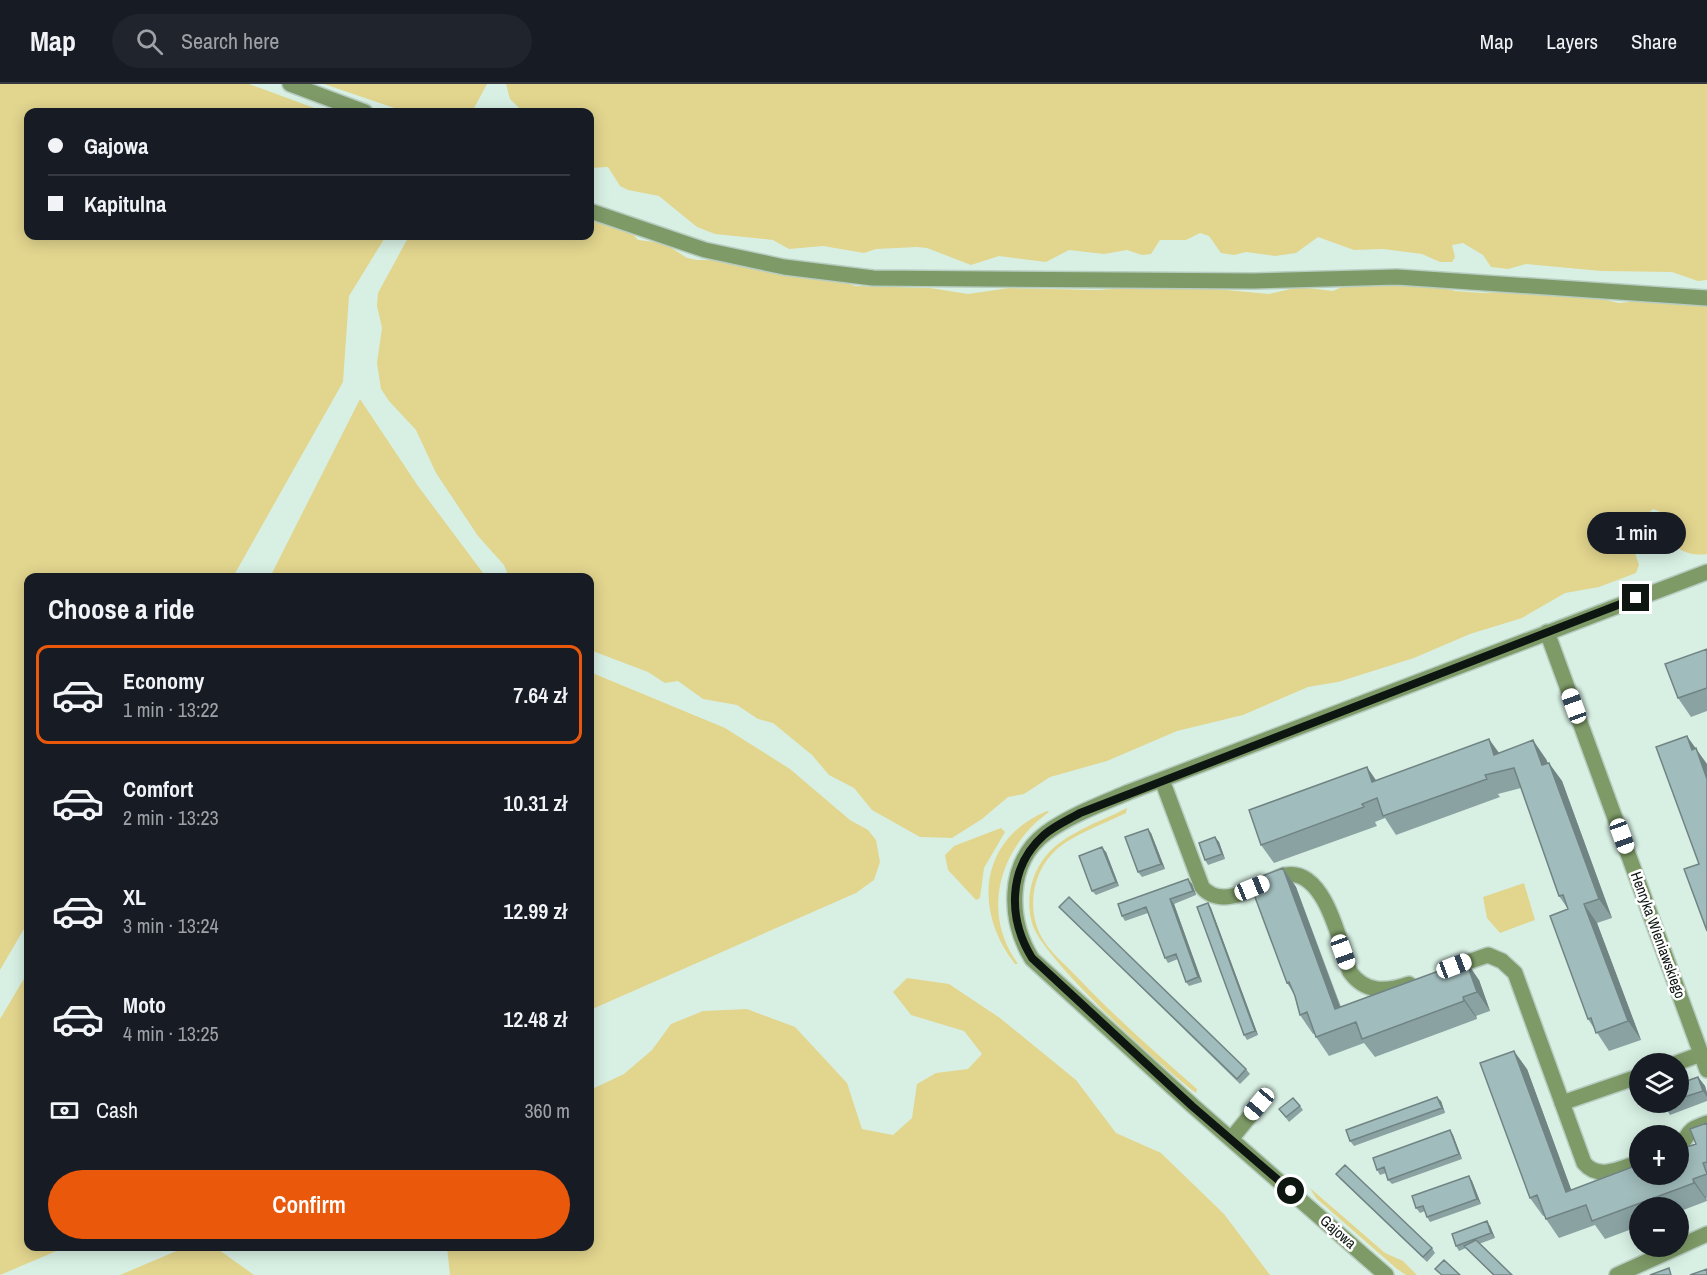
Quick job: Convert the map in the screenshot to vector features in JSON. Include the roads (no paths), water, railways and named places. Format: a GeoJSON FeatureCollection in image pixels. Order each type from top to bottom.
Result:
{"type":"FeatureCollection","features":[{"type":"Feature","properties":{"kind":"street"},"geometry":{"type":"LineString","coordinates":[[290,84],[354,108]]}},
{"type":"Feature","properties":{"kind":"street"},"geometry":{"type":"LineString","coordinates":[[594,212],[705,250],[784,267],[873,278],[1254,281],[1397,277],[1707,298]]}},
{"type":"Feature","properties":{"kind":"street"},"geometry":{"type":"LineString","coordinates":[[1629,1166],[1608,1173],[1589,1169],[1584,1163],[1515,973],[1508,966],[1488,956],[1386,990],[1358,982],[1350,972],[1321,891],[1307,878],[1292,874],[1285,875],[1222,898],[1207,892],[1202,887],[1162,780],[1707,572]]}},
{"type":"Feature","properties":{"kind":"street","name":"Henryka Wieniawskiego"},"geometry":{"type":"LineString","coordinates":[[1547,632],[1707,1070]]}},
{"type":"Feature","properties":{"kind":"street","name":"Gajowa"},"geometry":{"type":"LineString","coordinates":[[1162,780],[1060,824],[1043,835],[1023,861],[1017,877],[1014,910],[1018,929],[1032,958],[1386,1275]]}},
{"type":"Feature","properties":{"kind":"street"},"geometry":{"type":"LineString","coordinates":[[1689,1058],[1701,1054]]}},
{"type":"Feature","properties":{"kind":"street"},"geometry":{"type":"LineString","coordinates":[[1562,1103],[1629,1080]]}},
{"type":"Feature","properties":{"kind":"street"},"geometry":{"type":"LineString","coordinates":[[1231,1138],[1259,1104]]}},
{"type":"Feature","properties":{"kind":"street"},"geometry":{"type":"LineString","coordinates":[[1689,1131],[1707,1122]]}},
{"type":"Feature","properties":{"kind":"street"},"geometry":{"type":"LineString","coordinates":[[1617,1275],[1707,1234]]}}]}
